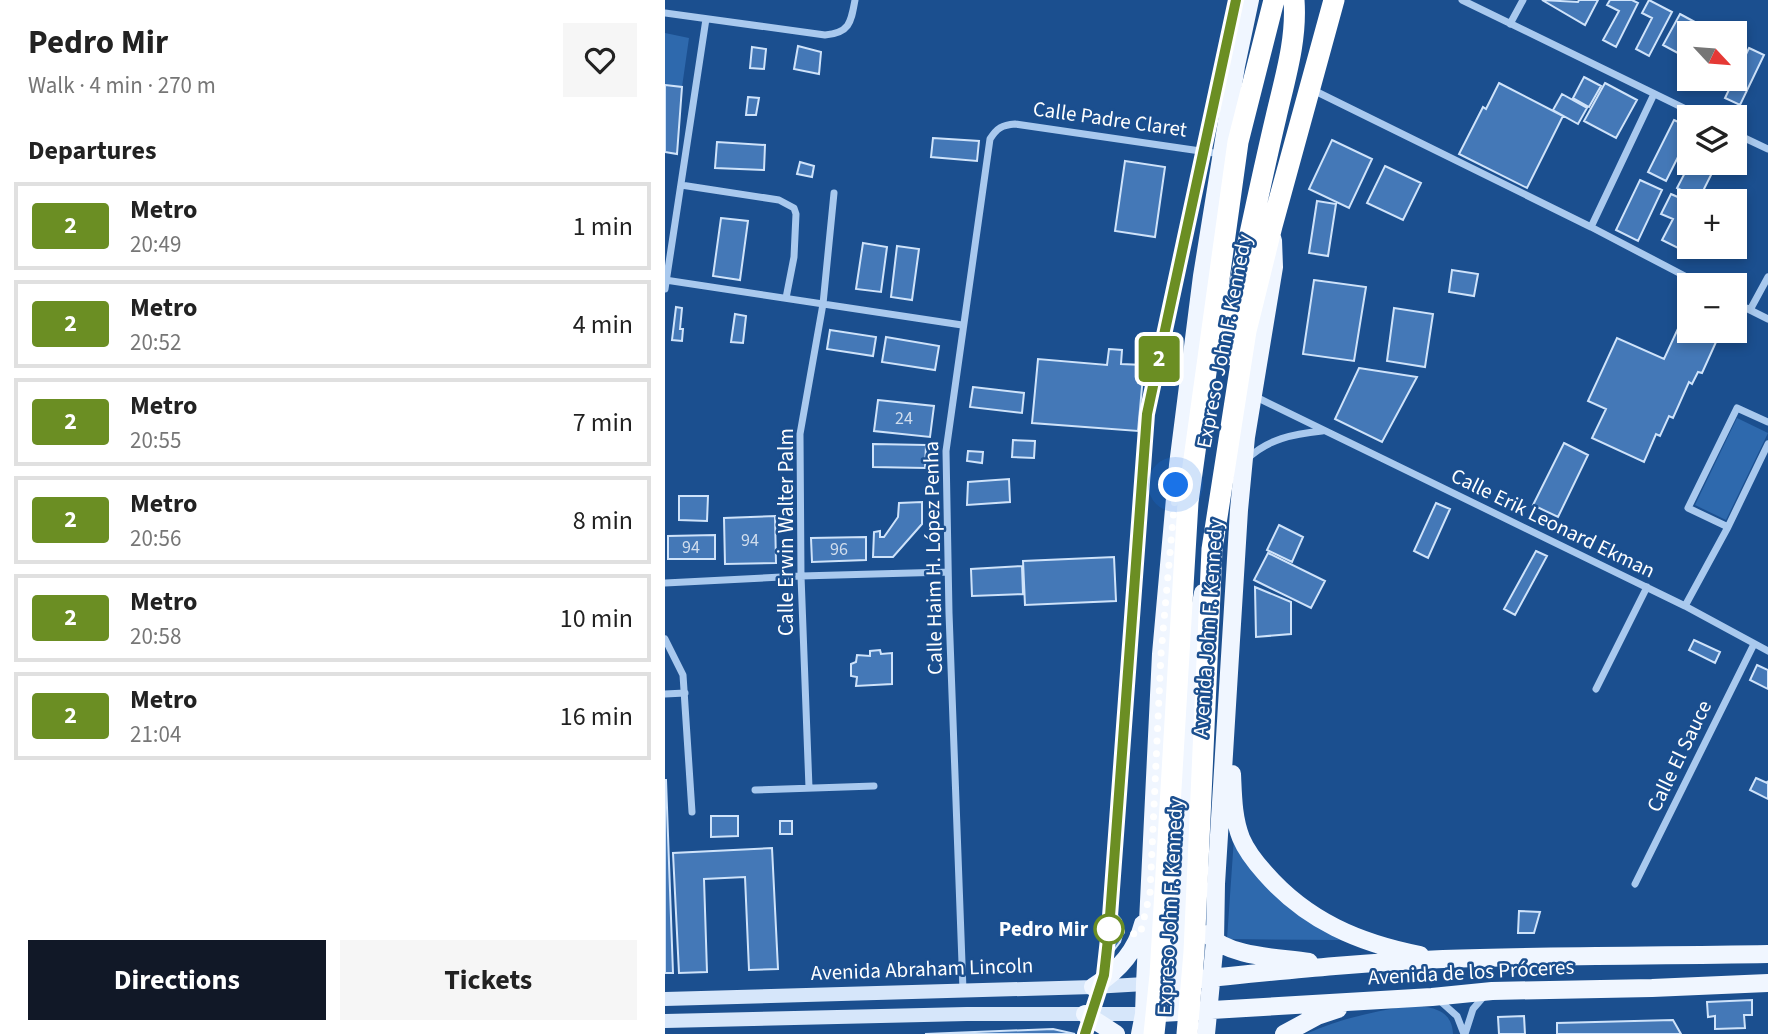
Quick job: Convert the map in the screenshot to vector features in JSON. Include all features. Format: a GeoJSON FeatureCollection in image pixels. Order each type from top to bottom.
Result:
{"type":"FeatureCollection","features":[{"type":"Feature","properties":{"kind":"highway","name":"Expreso John F. Kennedy"},"geometry":{"type":"LineString","coordinates":[[1154,1034],[1160,975],[1188,502],[1230,148],[1274,0]]}},
{"type":"Feature","properties":{"kind":"highway"},"geometry":{"type":"LineString","coordinates":[[1233,408],[1232,325],[1262,177],[1290,63],[1294,0]]}},
{"type":"Feature","properties":{"kind":"highway","name":"Expreso John F. Kennedy"},"geometry":{"type":"LineString","coordinates":[[1187,1034],[1195,952],[1212,549],[1246,331],[1334,0]]}},
{"type":"Feature","properties":{"kind":"highway"},"geometry":{"type":"LineString","coordinates":[[1216,199],[1230,148]]}},
{"type":"Feature","properties":{"kind":"main road"},"geometry":{"type":"LineString","coordinates":[[1230,148],[1249,3]]}},
{"type":"Feature","properties":{"kind":"main road","name":"Avenida John F. Kennedy"},"geometry":{"type":"LineString","coordinates":[[1140,1034],[1146,984],[1161,654],[1168,569],[1197,311],[1216,199]]}},
{"type":"Feature","properties":{"kind":"main road","name":"Avenida John F. Kennedy"},"geometry":{"type":"LineString","coordinates":[[1206,1034],[1215,941],[1216,871],[1243,462],[1274,267],[1272,226]]}},
{"type":"Feature","properties":{"kind":"main road"},"geometry":{"type":"LineString","coordinates":[[665,1021],[1177,1012],[1192,652],[1212,549]]}},
{"type":"Feature","properties":{"kind":"main road"},"geometry":{"type":"LineString","coordinates":[[1232,621],[1230,738],[1233,799],[1241,840],[1274,883],[1293,901],[1320,919],[1382,947],[1444,959]]}},
{"type":"Feature","properties":{"kind":"main road"},"geometry":{"type":"LineString","coordinates":[[1182,886],[1195,919],[1215,941],[1244,953],[1337,966]]}},
{"type":"Feature","properties":{"kind":"main road"},"geometry":{"type":"LineString","coordinates":[[1093,987],[1109,977],[1133,951],[1140,935],[1150,893]]}},
{"type":"Feature","properties":{"kind":"main road","name":"Avenida de los Próceres"},"geometry":{"type":"LineString","coordinates":[[1179,981],[1444,959],[1768,954]]}},
{"type":"Feature","properties":{"kind":"main road","name":"Avenida Abraham Lincoln"},"geometry":{"type":"LineString","coordinates":[[665,999],[1093,987],[1179,981]]}},
{"type":"Feature","properties":{"kind":"main road","name":"Avenida de los Próceres"},"geometry":{"type":"LineString","coordinates":[[1177,1012],[1492,991],[1768,983]]}},
{"type":"Feature","properties":{"kind":"main road"},"geometry":{"type":"LineString","coordinates":[[1284,1034],[1317,1016],[1379,999]]}},
{"type":"Feature","properties":{"kind":"main road"},"geometry":{"type":"LineString","coordinates":[[1085,1014],[1116,1034]]}},
{"type":"Feature","properties":{"kind":"street"},"geometry":{"type":"LineString","coordinates":[[665,13],[825,35],[838,34],[846,28],[851,20],[855,0]]}},
{"type":"Feature","properties":{"kind":"street"},"geometry":{"type":"LineString","coordinates":[[1462,0],[1677,105]]}},
{"type":"Feature","properties":{"kind":"street"},"geometry":{"type":"LineString","coordinates":[[1510,24],[1523,0]]}},
{"type":"Feature","properties":{"kind":"street"},"geometry":{"type":"LineString","coordinates":[[706,19],[665,283],[962,325]]}},
{"type":"Feature","properties":{"kind":"street"},"geometry":{"type":"LineString","coordinates":[[1310,88],[1679,273]]}},
{"type":"Feature","properties":{"kind":"street"},"geometry":{"type":"LineString","coordinates":[[1591,228],[1654,94]]}},
{"type":"Feature","properties":{"kind":"street","name":"Calle Padre Claret"},"geometry":{"type":"LineString","coordinates":[[996,130],[1004,125],[1029,125],[1230,148]]}},
{"type":"Feature","properties":{"kind":"street","name":"Calle Haim H. López Penha"},"geometry":{"type":"LineString","coordinates":[[963,990],[946,452],[987,151],[996,130]]}},
{"type":"Feature","properties":{"kind":"street"},"geometry":{"type":"LineString","coordinates":[[1747,139],[1768,149]]}},
{"type":"Feature","properties":{"kind":"street"},"geometry":{"type":"LineString","coordinates":[[681,186],[779,201],[794,208],[794,257],[786,299]]}},
{"type":"Feature","properties":{"kind":"street","name":"Calle Erwin Walter Palm"},"geometry":{"type":"LineString","coordinates":[[809,788],[801,576],[800,434],[823,304],[834,193]]}},
{"type":"Feature","properties":{"kind":"street"},"geometry":{"type":"LineString","coordinates":[[1750,310],[1768,277]]}},
{"type":"Feature","properties":{"kind":"street"},"geometry":{"type":"LineString","coordinates":[[1747,308],[1768,319]]}},
{"type":"Feature","properties":{"kind":"street","name":"Calle Erik Leonard Ekman"},"geometry":{"type":"LineString","coordinates":[[1253,396],[1647,587],[1768,651]]}},
{"type":"Feature","properties":{"kind":"street"},"geometry":{"type":"LineString","coordinates":[[1728,527],[1688,508],[1737,408],[1768,422]]}},
{"type":"Feature","properties":{"kind":"street"},"geometry":{"type":"LineString","coordinates":[[1243,462],[1271,442],[1322,430]]}},
{"type":"Feature","properties":{"kind":"street"},"geometry":{"type":"LineString","coordinates":[[1685,606],[1728,527],[1768,444]]}},
{"type":"Feature","properties":{"kind":"street"},"geometry":{"type":"LineString","coordinates":[[665,583],[948,572]]}},
{"type":"Feature","properties":{"kind":"street"},"geometry":{"type":"LineString","coordinates":[[1596,689],[1647,587]]}},
{"type":"Feature","properties":{"kind":"street"},"geometry":{"type":"LineString","coordinates":[[665,639],[683,675],[692,812]]}},
{"type":"Feature","properties":{"kind":"street","name":"Calle El Sauce"},"geometry":{"type":"LineString","coordinates":[[1635,884],[1754,644]]}},
{"type":"Feature","properties":{"kind":"street"},"geometry":{"type":"LineString","coordinates":[[665,694],[685,693]]}},
{"type":"Feature","properties":{"kind":"street"},"geometry":{"type":"LineString","coordinates":[[755,790],[874,786]]}},
{"type":"Feature","properties":{"kind":"street"},"geometry":{"type":"LineString","coordinates":[[1464,1034],[1478,1002],[1492,991]]}},
{"type":"Feature","properties":{"kind":"street"},"geometry":{"type":"LineString","coordinates":[[1432,997],[1453,1011],[1464,1034]]}},
{"type":"Feature","properties":{"kind":"shaded area"},"geometry":{"type":"Polygon","coordinates":[[[665,33],[689,38],[682,87],[665,85],[665,33]]]}},
{"type":"Feature","properties":{"kind":"shaded area"},"geometry":{"type":"Polygon","coordinates":[[[1737,418],[1768,433],[1726,520],[1695,505],[1737,418]]]}},
{"type":"Feature","properties":{"kind":"shaded area"},"geometry":{"type":"Polygon","coordinates":[[[1234,838],[1317,926],[1340,940],[1227,939],[1234,838]]]}},
{"type":"Feature","properties":{"kind":"shaded area"},"geometry":{"type":"Polygon","coordinates":[[[1408,1006],[1438,1010],[1449,1019],[1453,1034],[1306,1034],[1356,1017],[1408,1006]]]}},
{"type":"Feature","properties":{"kind":"building"},"geometry":{"type":"Polygon","coordinates":[[[1542,0],[1578,2],[1598,0],[1585,25],[1542,0]]]}},
{"type":"Feature","properties":{"kind":"building"},"geometry":{"type":"Polygon","coordinates":[[[1610,0],[1632,0],[1638,3],[1616,47],[1603,40],[1619,11],[1607,5],[1610,0]]]}},
{"type":"Feature","properties":{"kind":"building"},"geometry":{"type":"Polygon","coordinates":[[[1649,0],[1672,12],[1649,56],[1636,49],[1652,18],[1642,13],[1649,0]]]}},
{"type":"Feature","properties":{"kind":"building"},"geometry":{"type":"Polygon","coordinates":[[[1680,14],[1693,21],[1677,21],[1677,53],[1663,45],[1680,14]]]}},
{"type":"Feature","properties":{"kind":"building"},"geometry":{"type":"Polygon","coordinates":[[[798,46],[821,52],[819,74],[794,69],[798,46]]]}},
{"type":"Feature","properties":{"kind":"building"},"geometry":{"type":"Polygon","coordinates":[[[752,47],[766,49],[764,69],[750,68],[752,47]]]}},
{"type":"Feature","properties":{"kind":"building"},"geometry":{"type":"Polygon","coordinates":[[[1749,48],[1764,55],[1747,90],[1749,48]]]}},
{"type":"Feature","properties":{"kind":"building"},"geometry":{"type":"Polygon","coordinates":[[[1584,77],[1601,86],[1589,107],[1573,98],[1584,77]]]}},
{"type":"Feature","properties":{"kind":"building"},"geometry":{"type":"Polygon","coordinates":[[[1499,83],[1563,116],[1527,188],[1459,154],[1483,107],[1486,109],[1499,83]]]}},
{"type":"Feature","properties":{"kind":"building"},"geometry":{"type":"Polygon","coordinates":[[[1605,83],[1637,100],[1616,138],[1584,121],[1605,83]]]}},
{"type":"Feature","properties":{"kind":"building"},"geometry":{"type":"Polygon","coordinates":[[[665,85],[682,87],[677,154],[665,152],[665,85]]]}},
{"type":"Feature","properties":{"kind":"building"},"geometry":{"type":"Polygon","coordinates":[[[1728,91],[1747,91],[1740,105],[1725,98],[1728,91]]]}},
{"type":"Feature","properties":{"kind":"building"},"geometry":{"type":"Polygon","coordinates":[[[1562,94],[1587,108],[1578,124],[1553,110],[1562,94]]]}},
{"type":"Feature","properties":{"kind":"building"},"geometry":{"type":"Polygon","coordinates":[[[748,97],[759,98],[756,115],[746,115],[748,97]]]}},
{"type":"Feature","properties":{"kind":"building"},"geometry":{"type":"Polygon","coordinates":[[[1674,120],[1677,121],[1677,159],[1666,181],[1648,172],[1674,120]]]}},
{"type":"Feature","properties":{"kind":"building"},"geometry":{"type":"Polygon","coordinates":[[[933,138],[979,141],[977,161],[931,157],[933,138]]]}},
{"type":"Feature","properties":{"kind":"building"},"geometry":{"type":"Polygon","coordinates":[[[1332,140],[1372,159],[1349,208],[1309,189],[1332,140]]]}},
{"type":"Feature","properties":{"kind":"building"},"geometry":{"type":"Polygon","coordinates":[[[717,142],[765,145],[764,170],[715,168],[717,142]]]}},
{"type":"Feature","properties":{"kind":"building"},"geometry":{"type":"Polygon","coordinates":[[[1125,161],[1165,167],[1155,237],[1115,231],[1125,161]]]}},
{"type":"Feature","properties":{"kind":"building"},"geometry":{"type":"Polygon","coordinates":[[[800,162],[814,166],[812,177],[797,174],[800,162]]]}},
{"type":"Feature","properties":{"kind":"building"},"geometry":{"type":"Polygon","coordinates":[[[1385,166],[1421,183],[1403,220],[1367,203],[1385,166]]]}},
{"type":"Feature","properties":{"kind":"building"},"geometry":{"type":"Polygon","coordinates":[[[1684,175],[1711,175],[1704,189],[1677,188],[1684,175]]]}},
{"type":"Feature","properties":{"kind":"building"},"geometry":{"type":"Polygon","coordinates":[[[1640,180],[1662,190],[1638,241],[1616,230],[1640,180]]]}},
{"type":"Feature","properties":{"kind":"building"},"geometry":{"type":"Polygon","coordinates":[[[1671,194],[1677,197],[1677,248],[1662,240],[1673,219],[1661,214],[1671,194]]]}},
{"type":"Feature","properties":{"kind":"building"},"geometry":{"type":"Polygon","coordinates":[[[1317,201],[1336,204],[1328,256],[1309,253],[1317,201]]]}},
{"type":"Feature","properties":{"kind":"building"},"geometry":{"type":"Polygon","coordinates":[[[721,218],[748,221],[740,280],[713,276],[721,218]]]}},
{"type":"Feature","properties":{"kind":"building"},"geometry":{"type":"Polygon","coordinates":[[[863,243],[887,247],[881,292],[856,289],[863,243]]]}},
{"type":"Feature","properties":{"kind":"building"},"geometry":{"type":"Polygon","coordinates":[[[897,246],[919,249],[912,300],[891,297],[897,246]]]}},
{"type":"Feature","properties":{"kind":"building"},"geometry":{"type":"Polygon","coordinates":[[[1452,270],[1478,274],[1474,296],[1449,292],[1452,270]]]}},
{"type":"Feature","properties":{"kind":"building"},"geometry":{"type":"Polygon","coordinates":[[[1314,280],[1366,287],[1354,361],[1303,354],[1314,280]]]}},
{"type":"Feature","properties":{"kind":"building"},"geometry":{"type":"Polygon","coordinates":[[[676,307],[682,308],[682,341],[672,340],[676,307]]]}},
{"type":"Feature","properties":{"kind":"building"},"geometry":{"type":"Polygon","coordinates":[[[1394,308],[1433,314],[1425,367],[1387,361],[1394,308]]]}},
{"type":"Feature","properties":{"kind":"building"},"geometry":{"type":"Polygon","coordinates":[[[735,314],[746,316],[743,343],[731,342],[735,314]]]}},
{"type":"Feature","properties":{"kind":"building"},"geometry":{"type":"Polygon","coordinates":[[[830,330],[876,337],[873,356],[827,349],[830,330]]]}},
{"type":"Feature","properties":{"kind":"building"},"geometry":{"type":"Polygon","coordinates":[[[1677,331],[1677,343],[1716,343],[1702,373],[1698,372],[1692,384],[1689,382],[1673,418],[1669,416],[1660,436],[1656,434],[1644,462],[1592,438],[1606,409],[1588,401],[1617,338],[1664,359],[1677,331]]]}},
{"type":"Feature","properties":{"kind":"building"},"geometry":{"type":"Polygon","coordinates":[[[886,337],[939,346],[935,370],[882,362],[886,337]]]}},
{"type":"Feature","properties":{"kind":"building"},"geometry":{"type":"Polygon","coordinates":[[[1109,349],[1122,350],[1121,364],[1144,365],[1138,431],[1032,423],[1038,359],[1107,365],[1109,349]]]}},
{"type":"Feature","properties":{"kind":"building"},"geometry":{"type":"Polygon","coordinates":[[[1359,368],[1417,377],[1382,442],[1335,419],[1359,368]]]}},
{"type":"Feature","properties":{"kind":"building"},"geometry":{"type":"Polygon","coordinates":[[[973,387],[1024,393],[1022,413],[970,407],[973,387]]]}},
{"type":"Feature","properties":{"kind":"building"},"geometry":{"type":"Polygon","coordinates":[[[878,400],[934,406],[930,437],[874,431],[878,400]]]}},
{"type":"Feature","properties":{"kind":"building"},"geometry":{"type":"Polygon","coordinates":[[[1013,440],[1035,441],[1034,458],[1012,457],[1013,440]]]}},
{"type":"Feature","properties":{"kind":"building"},"geometry":{"type":"Polygon","coordinates":[[[1564,443],[1588,455],[1558,517],[1533,505],[1564,443]]]}},
{"type":"Feature","properties":{"kind":"building"},"geometry":{"type":"Polygon","coordinates":[[[873,444],[926,445],[925,468],[873,467],[873,444]]]}},
{"type":"Feature","properties":{"kind":"building"},"geometry":{"type":"Polygon","coordinates":[[[968,451],[983,452],[982,463],[967,461],[968,451]]]}},
{"type":"Feature","properties":{"kind":"building"},"geometry":{"type":"Polygon","coordinates":[[[1009,479],[1010,502],[967,505],[968,482],[1009,479]]]}},
{"type":"Feature","properties":{"kind":"building"},"geometry":{"type":"Polygon","coordinates":[[[679,496],[708,496],[707,521],[679,520],[679,496]]]}},
{"type":"Feature","properties":{"kind":"building"},"geometry":{"type":"Polygon","coordinates":[[[922,502],[922,524],[893,557],[873,557],[874,532],[880,531],[880,537],[884,537],[898,517],[899,503],[922,502]]]}},
{"type":"Feature","properties":{"kind":"building"},"geometry":{"type":"Polygon","coordinates":[[[1436,503],[1450,509],[1428,558],[1414,551],[1436,503]]]}},
{"type":"Feature","properties":{"kind":"building"},"geometry":{"type":"Polygon","coordinates":[[[775,516],[776,563],[725,564],[724,518],[775,516]]]}},
{"type":"Feature","properties":{"kind":"building"},"geometry":{"type":"Polygon","coordinates":[[[1279,525],[1303,537],[1292,562],[1267,550],[1279,525]]]}},
{"type":"Feature","properties":{"kind":"building"},"geometry":{"type":"Polygon","coordinates":[[[715,535],[715,559],[668,559],[668,536],[715,535]]]}},
{"type":"Feature","properties":{"kind":"building"},"geometry":{"type":"Polygon","coordinates":[[[866,537],[866,560],[812,562],[811,538],[866,537]]]}},
{"type":"Feature","properties":{"kind":"building"},"geometry":{"type":"Polygon","coordinates":[[[1536,551],[1547,556],[1515,615],[1504,609],[1536,551]]]}},
{"type":"Feature","properties":{"kind":"building"},"geometry":{"type":"Polygon","coordinates":[[[1268,553],[1325,581],[1311,608],[1254,580],[1268,553]]]}},
{"type":"Feature","properties":{"kind":"building"},"geometry":{"type":"Polygon","coordinates":[[[1114,557],[1116,601],[1025,605],[1023,561],[1114,557]]]}},
{"type":"Feature","properties":{"kind":"building"},"geometry":{"type":"Polygon","coordinates":[[[1022,566],[1023,594],[972,596],[971,569],[1022,566]]]}},
{"type":"Feature","properties":{"kind":"building"},"geometry":{"type":"Polygon","coordinates":[[[1255,587],[1291,602],[1291,634],[1256,637],[1255,587]]]}},
{"type":"Feature","properties":{"kind":"building"},"geometry":{"type":"Polygon","coordinates":[[[1694,640],[1720,652],[1715,663],[1689,650],[1694,640]]]}},
{"type":"Feature","properties":{"kind":"building"},"geometry":{"type":"Polygon","coordinates":[[[880,650],[881,654],[892,653],[892,684],[856,686],[857,677],[851,676],[851,664],[856,662],[857,655],[870,656],[870,651],[880,650]]]}},
{"type":"Feature","properties":{"kind":"building"},"geometry":{"type":"Polygon","coordinates":[[[1757,665],[1768,670],[1768,689],[1750,680],[1757,665]]]}},
{"type":"Feature","properties":{"kind":"building"},"geometry":{"type":"Polygon","coordinates":[[[1756,778],[1767,783],[1768,781],[1768,799],[1750,790],[1756,778]]]}},
{"type":"Feature","properties":{"kind":"building"},"geometry":{"type":"Polygon","coordinates":[[[666,780],[673,973],[665,973],[666,780]]]}},
{"type":"Feature","properties":{"kind":"building"},"geometry":{"type":"Polygon","coordinates":[[[711,816],[738,816],[738,836],[711,837],[711,816]]]}},
{"type":"Feature","properties":{"kind":"building"},"geometry":{"type":"Polygon","coordinates":[[[780,821],[792,821],[792,834],[780,834],[780,821]]]}},
{"type":"Feature","properties":{"kind":"building"},"geometry":{"type":"Polygon","coordinates":[[[772,848],[778,969],[749,970],[745,877],[704,879],[707,972],[679,973],[673,853],[772,848]]]}},
{"type":"Feature","properties":{"kind":"building"},"geometry":{"type":"Polygon","coordinates":[[[1519,911],[1540,912],[1534,933],[1518,933],[1519,911]]]}},
{"type":"Feature","properties":{"kind":"building","name":"Pedro Mir"},"geometry":{"type":"Polygon","coordinates":[[[1107,914],[1116,914],[1121,920],[1123,931],[1114,950],[1102,943],[1099,932],[1107,914]]]}},
{"type":"Feature","properties":{"kind":"building"},"geometry":{"type":"Polygon","coordinates":[[[1752,1000],[1752,1015],[1744,1015],[1745,1028],[1715,1029],[1715,1016],[1708,1017],[1707,1002],[1752,1000]]]}},
{"type":"Feature","properties":{"kind":"building"},"geometry":{"type":"Polygon","coordinates":[[[1524,1016],[1525,1034],[1499,1034],[1498,1017],[1524,1016]]]}},
{"type":"Feature","properties":{"kind":"building"},"geometry":{"type":"Polygon","coordinates":[[[1673,1020],[1681,1034],[1557,1034],[1557,1023],[1673,1020]]]}},
{"type":"Feature","properties":{"kind":"building"},"geometry":{"type":"Polygon","coordinates":[[[1053,1029],[1075,1034],[925,1034],[1053,1029]]]}},
{"type":"Feature","properties":{"kind":"metro line","name":"2"},"geometry":{"type":"LineString","coordinates":[[1085,1034],[1104,975],[1109,930],[1147,414],[1236,0]]}},
{"type":"Feature","properties":{"kind":"place","name":"Pedro Mir"},"geometry":{"type":"Point","coordinates":[1109,929]}},
{"type":"Feature","properties":{"kind":"route"},"geometry":{"type":"LineString","coordinates":[[1109,929],[1140,935],[1150,893],[1161,654],[1176,485]]}}]}
